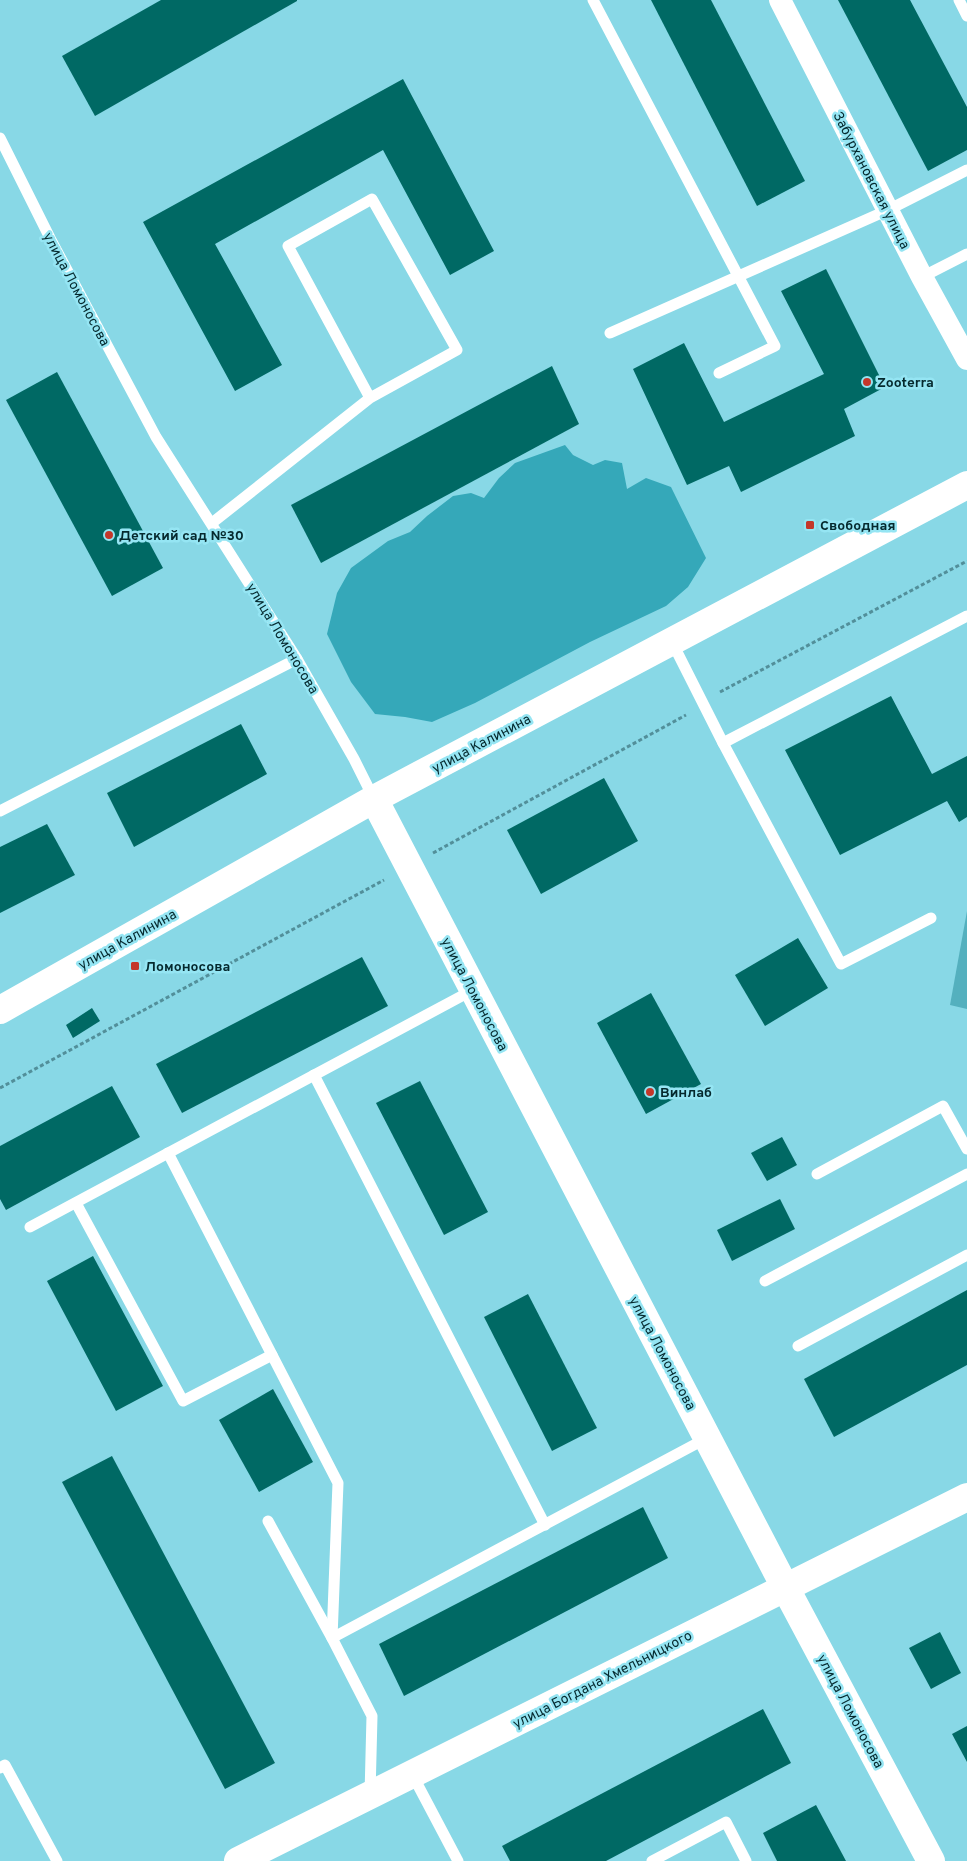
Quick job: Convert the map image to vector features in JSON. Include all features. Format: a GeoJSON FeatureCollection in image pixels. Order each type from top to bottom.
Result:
{"type":"FeatureCollection","features":[{"type":"Feature","properties":{"kind":"street","name":"Забурхановская улица"},"geometry":{"type":"LineString","coordinates":[[780,0],[922,277],[967,359]]}},
{"type":"Feature","properties":{"kind":"street","name":"улица Калинина"},"geometry":{"type":"LineString","coordinates":[[0,1010],[374,799],[967,485]]}},
{"type":"Feature","properties":{"kind":"street","name":"улица Ломоносова"},"geometry":{"type":"LineString","coordinates":[[374,799],[785,1587],[931,1861]]}},
{"type":"Feature","properties":{"kind":"street","name":"улица Богдана Хмельницкого"},"geometry":{"type":"LineString","coordinates":[[238,1861],[967,1497]]}},
{"type":"Feature","properties":{"kind":"lane"},"geometry":{"type":"LineString","coordinates":[[593,0],[775,346],[719,373]]}},
{"type":"Feature","properties":{"kind":"lane"},"geometry":{"type":"LineString","coordinates":[[959,0],[967,16]]}},
{"type":"Feature","properties":{"kind":"lane","name":"улица Ломоносова"},"geometry":{"type":"LineString","coordinates":[[0,138],[55,247],[156,436],[297,659],[354,759],[374,799]]}},
{"type":"Feature","properties":{"kind":"lane"},"geometry":{"type":"LineString","coordinates":[[610,333],[888,210],[967,170]]}},
{"type":"Feature","properties":{"kind":"lane"},"geometry":{"type":"LineString","coordinates":[[212,523],[370,398],[457,350],[372,199],[288,246],[370,398]]}},
{"type":"Feature","properties":{"kind":"lane"},"geometry":{"type":"LineString","coordinates":[[922,277],[967,254]]}},
{"type":"Feature","properties":{"kind":"lane"},"geometry":{"type":"LineString","coordinates":[[723,743],[967,616]]}},
{"type":"Feature","properties":{"kind":"lane"},"geometry":{"type":"LineString","coordinates":[[672,642],[723,743],[841,964],[931,918]]}},
{"type":"Feature","properties":{"kind":"lane"},"geometry":{"type":"LineString","coordinates":[[0,811],[297,659]]}},
{"type":"Feature","properties":{"kind":"lane"},"geometry":{"type":"LineString","coordinates":[[30,1227],[474,990]]}},
{"type":"Feature","properties":{"kind":"lane"},"geometry":{"type":"LineString","coordinates":[[314,1075],[545,1525]]}},
{"type":"Feature","properties":{"kind":"lane"},"geometry":{"type":"LineString","coordinates":[[817,1174],[943,1106],[967,1149]]}},
{"type":"Feature","properties":{"kind":"lane"},"geometry":{"type":"LineString","coordinates":[[168,1153],[338,1483],[332,1638]]}},
{"type":"Feature","properties":{"kind":"lane"},"geometry":{"type":"LineString","coordinates":[[765,1280],[967,1174]]}},
{"type":"Feature","properties":{"kind":"lane"},"geometry":{"type":"LineString","coordinates":[[76,1203],[183,1401],[272,1355]]}},
{"type":"Feature","properties":{"kind":"lane"},"geometry":{"type":"LineString","coordinates":[[798,1346],[967,1255]]}},
{"type":"Feature","properties":{"kind":"lane"},"geometry":{"type":"LineString","coordinates":[[332,1638],[707,1438]]}},
{"type":"Feature","properties":{"kind":"lane"},"geometry":{"type":"LineString","coordinates":[[268,1521],[372,1716],[370,1795]]}},
{"type":"Feature","properties":{"kind":"lane"},"geometry":{"type":"LineString","coordinates":[[0,1768],[5,1766],[57,1861]]}},
{"type":"Feature","properties":{"kind":"lane"},"geometry":{"type":"LineString","coordinates":[[412,1774],[458,1861]]}},
{"type":"Feature","properties":{"kind":"lane"},"geometry":{"type":"LineString","coordinates":[[652,1861],[726,1822],[746,1861]]}},
{"type":"Feature","properties":{"kind":"path"},"geometry":{"type":"LineString","coordinates":[[0,1088],[683,718],[702,702],[967,561]]}},
{"type":"Feature","properties":{"kind":"shaded area"},"geometry":{"type":"Polygon","coordinates":[[[565,445],[573,455],[593,465],[605,460],[622,463],[627,489],[646,478],[671,487],[706,558],[688,587],[666,606],[590,642],[475,703],[432,722],[375,714],[351,682],[327,634],[337,593],[351,568],[388,541],[410,532],[453,496],[471,493],[484,498],[499,478],[515,463],[565,445]]]}},
{"type":"Feature","properties":{"kind":"shaded area"},"geometry":{"type":"Polygon","coordinates":[[[967,911],[967,1009],[950,1005],[967,911]]]}},
{"type":"Feature","properties":{"kind":"building"},"geometry":{"type":"Polygon","coordinates":[[[161,0],[297,1],[95,116],[62,56],[161,0]]]}},
{"type":"Feature","properties":{"kind":"building"},"geometry":{"type":"Polygon","coordinates":[[[651,0],[711,0],[805,181],[757,206],[651,0]]]}},
{"type":"Feature","properties":{"kind":"building"},"geometry":{"type":"Polygon","coordinates":[[[838,0],[910,0],[967,107],[967,150],[928,171],[838,0]]]}},
{"type":"Feature","properties":{"kind":"building"},"geometry":{"type":"Polygon","coordinates":[[[403,79],[494,251],[450,275],[383,150],[215,244],[282,365],[235,391],[143,222],[403,79]]]}},
{"type":"Feature","properties":{"kind":"building"},"geometry":{"type":"Polygon","coordinates":[[[826,269],[885,387],[844,409],[855,436],[741,492],[729,466],[687,485],[633,369],[684,343],[724,422],[824,374],[781,291],[826,269]]]}},
{"type":"Feature","properties":{"kind":"building"},"geometry":{"type":"Polygon","coordinates":[[[552,366],[579,424],[321,563],[291,505],[552,366]]]}},
{"type":"Feature","properties":{"kind":"building"},"geometry":{"type":"Polygon","coordinates":[[[57,372],[163,568],[112,596],[6,400],[57,372]]]}},
{"type":"Feature","properties":{"kind":"building"},"geometry":{"type":"Polygon","coordinates":[[[891,696],[932,774],[967,756],[967,817],[959,822],[947,801],[840,855],[785,750],[891,696]]]}},
{"type":"Feature","properties":{"kind":"building"},"geometry":{"type":"Polygon","coordinates":[[[241,724],[267,774],[134,847],[107,793],[241,724]]]}},
{"type":"Feature","properties":{"kind":"building"},"geometry":{"type":"Polygon","coordinates":[[[604,778],[638,841],[541,894],[507,830],[604,778]]]}},
{"type":"Feature","properties":{"kind":"building"},"geometry":{"type":"Polygon","coordinates":[[[47,824],[75,875],[0,913],[0,847],[47,824]]]}},
{"type":"Feature","properties":{"kind":"building"},"geometry":{"type":"Polygon","coordinates":[[[798,938],[828,988],[765,1026],[735,975],[798,938]]]}},
{"type":"Feature","properties":{"kind":"building"},"geometry":{"type":"Polygon","coordinates":[[[362,957],[388,1006],[182,1113],[156,1064],[362,957]]]}},
{"type":"Feature","properties":{"kind":"building"},"geometry":{"type":"Polygon","coordinates":[[[651,993],[701,1084],[646,1114],[597,1023],[651,993]]]}},
{"type":"Feature","properties":{"kind":"building"},"geometry":{"type":"Polygon","coordinates":[[[92,1008],[100,1021],[73,1038],[66,1025],[92,1008]]]}},
{"type":"Feature","properties":{"kind":"building"},"geometry":{"type":"Polygon","coordinates":[[[420,1081],[488,1212],[444,1235],[376,1103],[420,1081]]]}},
{"type":"Feature","properties":{"kind":"building"},"geometry":{"type":"Polygon","coordinates":[[[112,1086],[140,1137],[6,1210],[0,1199],[0,1146],[112,1086]]]}},
{"type":"Feature","properties":{"kind":"building"},"geometry":{"type":"Polygon","coordinates":[[[782,1137],[797,1165],[767,1181],[751,1153],[782,1137]]]}},
{"type":"Feature","properties":{"kind":"building"},"geometry":{"type":"Polygon","coordinates":[[[780,1199],[795,1229],[732,1261],[717,1230],[780,1199]]]}},
{"type":"Feature","properties":{"kind":"building"},"geometry":{"type":"Polygon","coordinates":[[[93,1256],[163,1386],[116,1411],[47,1281],[93,1256]]]}},
{"type":"Feature","properties":{"kind":"building"},"geometry":{"type":"Polygon","coordinates":[[[967,1290],[967,1365],[834,1437],[804,1379],[967,1290]]]}},
{"type":"Feature","properties":{"kind":"building"},"geometry":{"type":"Polygon","coordinates":[[[528,1294],[597,1428],[552,1451],[484,1317],[528,1294]]]}},
{"type":"Feature","properties":{"kind":"building"},"geometry":{"type":"Polygon","coordinates":[[[273,1389],[313,1462],[259,1492],[219,1420],[273,1389]]]}},
{"type":"Feature","properties":{"kind":"building"},"geometry":{"type":"Polygon","coordinates":[[[112,1456],[275,1763],[225,1789],[62,1482],[112,1456]]]}},
{"type":"Feature","properties":{"kind":"building"},"geometry":{"type":"Polygon","coordinates":[[[643,1507],[668,1558],[404,1696],[379,1644],[643,1507]]]}},
{"type":"Feature","properties":{"kind":"building"},"geometry":{"type":"Polygon","coordinates":[[[940,1632],[961,1673],[931,1689],[909,1648],[940,1632]]]}},
{"type":"Feature","properties":{"kind":"building"},"geometry":{"type":"Polygon","coordinates":[[[763,1709],[791,1763],[606,1861],[510,1861],[502,1846],[763,1709]]]}},
{"type":"Feature","properties":{"kind":"building"},"geometry":{"type":"Polygon","coordinates":[[[967,1726],[967,1762],[952,1734],[967,1726]]]}},
{"type":"Feature","properties":{"kind":"building"},"geometry":{"type":"Polygon","coordinates":[[[816,1805],[846,1861],[777,1861],[763,1833],[816,1805]]]}},
{"type":"Feature","properties":{"kind":"place","name":"Zooterra"},"geometry":{"type":"Point","coordinates":[867,382]}},
{"type":"Feature","properties":{"kind":"place","name":"Свободная"},"geometry":{"type":"Point","coordinates":[810,525]}},
{"type":"Feature","properties":{"kind":"place","name":"Детский сад №30"},"geometry":{"type":"Point","coordinates":[109,535]}},
{"type":"Feature","properties":{"kind":"place","name":"Ломоносова"},"geometry":{"type":"Point","coordinates":[135,966]}},
{"type":"Feature","properties":{"kind":"place","name":"Винлаб"},"geometry":{"type":"Point","coordinates":[650,1092]}}]}
